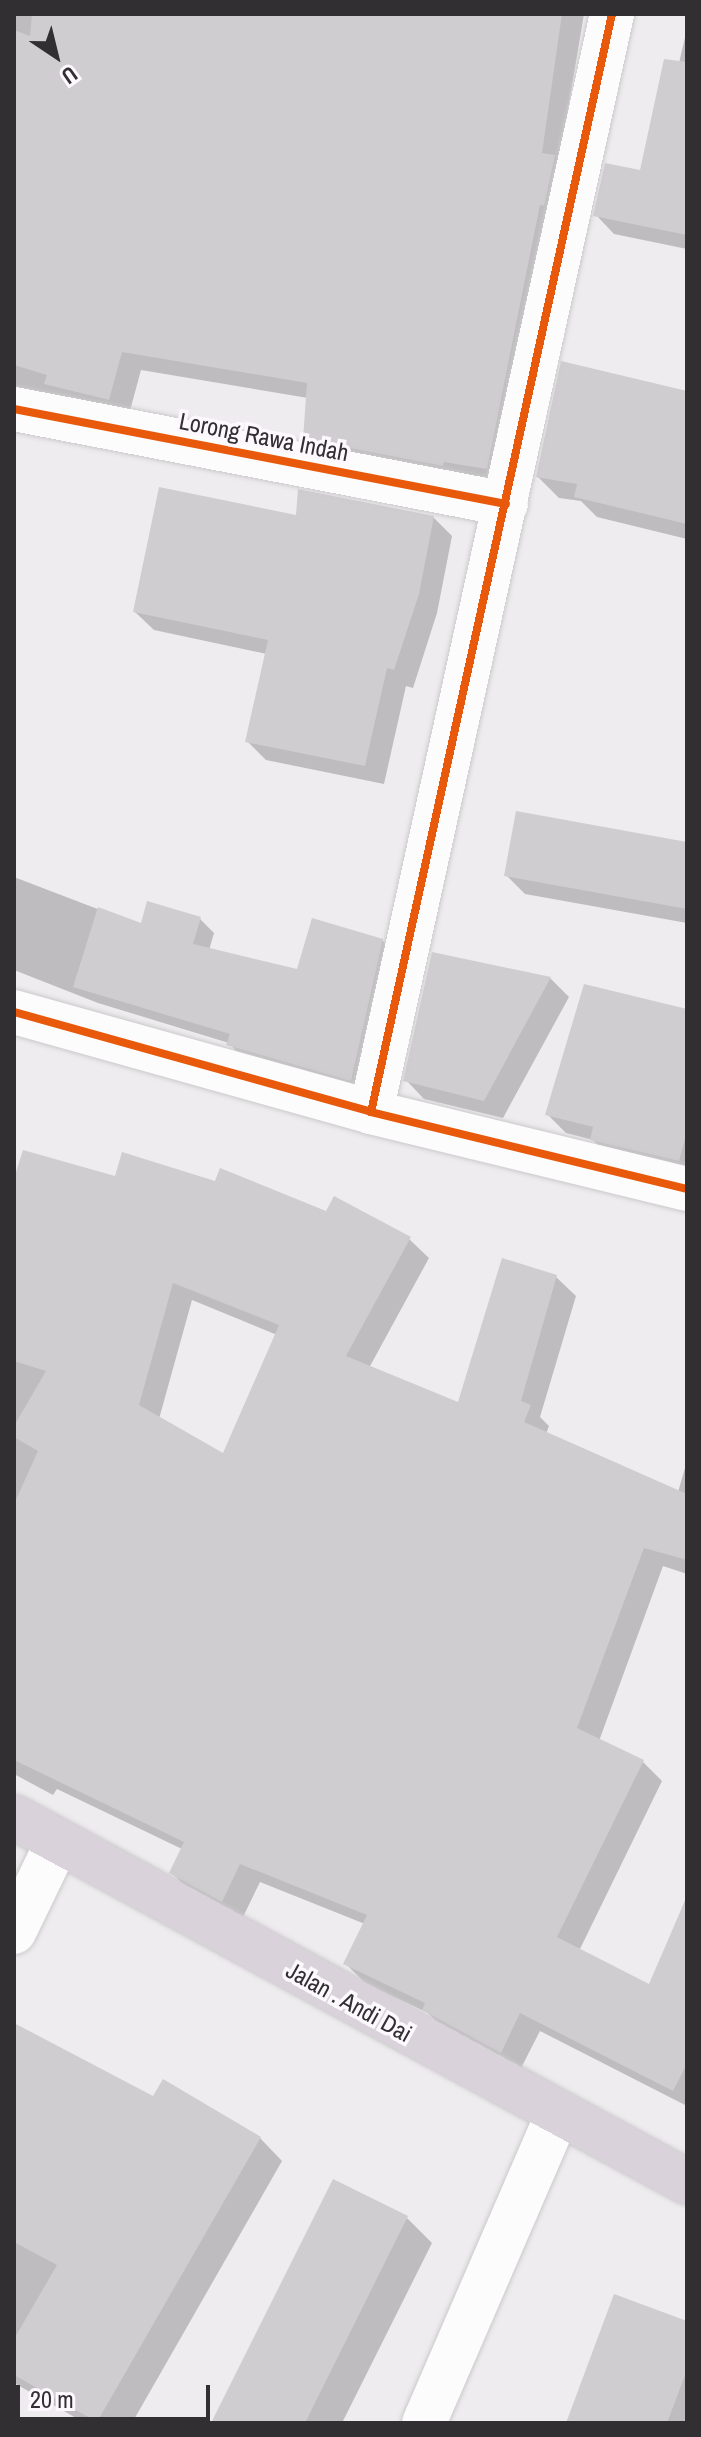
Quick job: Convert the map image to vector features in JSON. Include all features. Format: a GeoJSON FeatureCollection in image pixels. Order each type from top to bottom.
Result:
{"type":"FeatureCollection","features":[{"type":"Feature","properties":{"kind":"highway","name":"Jalan . Andi Dai"},"geometry":{"type":"LineString","coordinates":[[14,1817],[557,2115],[687,2182]]}},
{"type":"Feature","properties":{"kind":"street"},"geometry":{"type":"LineString","coordinates":[[371,1112],[612,14]]}},
{"type":"Feature","properties":{"kind":"street","name":"Lorong Rawa Indah"},"geometry":{"type":"LineString","coordinates":[[14,409],[506,504]]}},
{"type":"Feature","properties":{"kind":"street"},"geometry":{"type":"LineString","coordinates":[[14,1012],[371,1112],[687,1189]]}},
{"type":"Feature","properties":{"kind":"street"},"geometry":{"type":"LineString","coordinates":[[14,1932],[57,1843]]}},
{"type":"Feature","properties":{"kind":"street"},"geometry":{"type":"LineString","coordinates":[[424,2423],[557,2115]]}},
{"type":"Feature","properties":{"kind":"building"},"geometry":{"type":"Polygon","coordinates":[[[32,14],[562,14],[542,153],[555,155],[544,206],[540,205],[487,469],[444,462],[443,466],[303,439],[307,383],[122,352],[109,400],[44,384],[47,375],[14,365],[14,30],[30,36],[32,14]]]}},
{"type":"Feature","properties":{"kind":"building"},"geometry":{"type":"Polygon","coordinates":[[[664,59],[687,62],[687,235],[593,216],[605,163],[640,170],[664,59]]]}},
{"type":"Feature","properties":{"kind":"building"},"geometry":{"type":"Polygon","coordinates":[[[561,361],[687,391],[687,524],[574,497],[577,484],[536,477],[561,361]]]}},
{"type":"Feature","properties":{"kind":"building"},"geometry":{"type":"Polygon","coordinates":[[[159,487],[296,515],[298,489],[434,516],[419,594],[394,670],[387,668],[365,766],[245,742],[268,640],[133,612],[159,487]]]}},
{"type":"Feature","properties":{"kind":"building"},"geometry":{"type":"Polygon","coordinates":[[[516,811],[687,842],[687,909],[504,876],[516,811]]]}},
{"type":"Feature","properties":{"kind":"building"},"geometry":{"type":"Polygon","coordinates":[[[147,901],[201,917],[193,944],[297,969],[312,918],[383,939],[351,1081],[226,1045],[230,1034],[73,987],[98,907],[141,923],[147,901]]]}},
{"type":"Feature","properties":{"kind":"building"},"geometry":{"type":"Polygon","coordinates":[[[432,952],[551,977],[484,1101],[403,1081],[432,952]]]}},
{"type":"Feature","properties":{"kind":"building"},"geometry":{"type":"Polygon","coordinates":[[[584,984],[687,1009],[687,1131],[679,1161],[590,1140],[593,1127],[545,1115],[584,984]]]}},
{"type":"Feature","properties":{"kind":"building"},"geometry":{"type":"Polygon","coordinates":[[[23,1150],[115,1176],[122,1152],[215,1181],[220,1168],[326,1211],[334,1196],[411,1237],[346,1356],[458,1402],[502,1258],[557,1275],[521,1401],[531,1405],[524,1422],[687,1494],[687,1560],[644,1548],[577,1728],[644,1760],[557,1937],[649,1984],[687,1896],[687,2064],[673,2091],[520,2013],[501,2053],[422,2010],[425,2003],[343,1964],[367,1915],[240,1864],[222,1902],[169,1873],[184,1842],[14,1760],[14,1504],[38,1451],[14,1437],[14,1426],[46,1371],[14,1361],[14,1178],[23,1150]],[[173,1283],[139,1405],[223,1453],[279,1325],[173,1283]]]}},
{"type":"Feature","properties":{"kind":"building"},"geometry":{"type":"Polygon","coordinates":[[[14,2023],[153,2096],[163,2079],[261,2137],[97,2422],[14,2375],[14,2339],[57,2265],[14,2242],[14,2023]]]}},
{"type":"Feature","properties":{"kind":"building"},"geometry":{"type":"Polygon","coordinates":[[[333,2179],[408,2216],[305,2423],[211,2423],[333,2179]]]}},
{"type":"Feature","properties":{"kind":"building"},"geometry":{"type":"Polygon","coordinates":[[[614,2294],[687,2321],[687,2370],[667,2423],[566,2423],[614,2294]]]}},
{"type":"Feature","properties":{"kind":"cycle path"},"geometry":{"type":"LineString","coordinates":[[371,1112],[612,14]]}},
{"type":"Feature","properties":{"kind":"cycle path"},"geometry":{"type":"LineString","coordinates":[[14,409],[506,504]]}},
{"type":"Feature","properties":{"kind":"cycle path"},"geometry":{"type":"LineString","coordinates":[[14,1012],[371,1112],[687,1189]]}}]}
